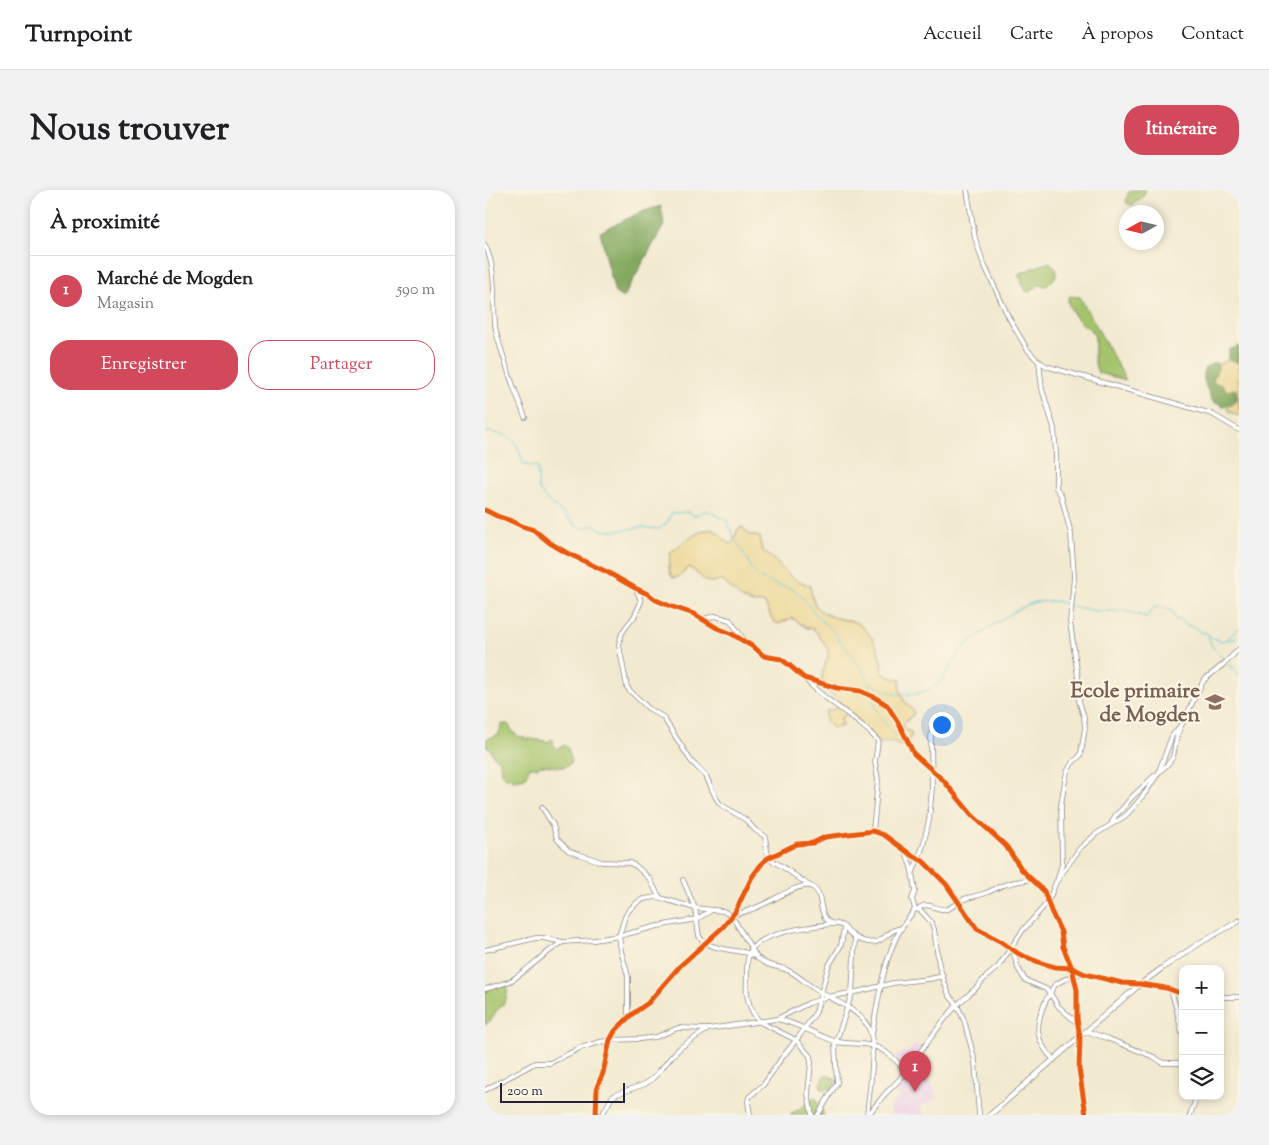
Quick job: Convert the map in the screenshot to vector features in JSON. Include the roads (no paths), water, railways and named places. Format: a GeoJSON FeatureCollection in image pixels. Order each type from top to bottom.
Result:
{"type":"FeatureCollection","features":[{"type":"Feature","properties":{"kind":"street"},"geometry":{"type":"LineString","coordinates":[[967,190],[975,238],[983,262],[1009,318],[1027,349],[1039,361],[1046,366],[1212,414],[1239,430]]}},
{"type":"Feature","properties":{"kind":"street"},"geometry":{"type":"LineString","coordinates":[[485,244],[494,284],[495,326],[498,339],[508,373],[525,417]]}},
{"type":"Feature","properties":{"kind":"street"},"geometry":{"type":"LineString","coordinates":[[868,1115],[906,1071],[957,1005],[998,968],[1023,930],[1048,902],[1062,864],[1061,805],[1065,781],[1067,772],[1080,756],[1085,728],[1079,701],[1079,684],[1070,622],[1074,577],[1071,534],[1061,495],[1055,483],[1057,459],[1054,428],[1042,389],[1039,361]]}},
{"type":"Feature","properties":{"kind":"street"},"geometry":{"type":"LineString","coordinates":[[485,510],[535,530],[550,543],[567,553],[607,572],[656,600],[694,614],[717,628],[732,634],[764,656],[781,659],[789,665],[813,688],[859,724],[878,742],[875,762],[877,780],[873,831]]}},
{"type":"Feature","properties":{"kind":"street"},"geometry":{"type":"LineString","coordinates":[[635,588],[641,602],[634,617],[626,627],[619,644],[627,687],[648,708],[663,717],[691,761],[706,776],[716,798],[721,804],[747,820],[755,830],[765,836],[768,858]]}},
{"type":"Feature","properties":{"kind":"street"},"geometry":{"type":"LineString","coordinates":[[703,619],[715,616],[731,620],[745,642]]}},
{"type":"Feature","properties":{"kind":"street"},"geometry":{"type":"LineString","coordinates":[[1111,824],[1115,816],[1131,798],[1168,764],[1173,757],[1177,736],[1182,724],[1204,680],[1225,663],[1239,648]]}},
{"type":"Feature","properties":{"kind":"street"},"geometry":{"type":"LineString","coordinates":[[804,678],[837,688],[860,691],[887,705],[914,754],[943,780],[972,815],[1006,846],[1022,870],[1044,891],[1061,932],[1063,947],[1072,968],[1077,990],[1077,1024],[1080,1037],[1079,1069],[1086,1115]]}},
{"type":"Feature","properties":{"kind":"street"},"geometry":{"type":"LineString","coordinates":[[1056,882],[1080,848],[1111,824],[1125,816],[1146,792],[1159,772],[1172,736],[1182,724]]}},
{"type":"Feature","properties":{"kind":"street"},"geometry":{"type":"LineString","coordinates":[[913,874],[923,846],[929,820],[932,788],[931,739],[933,728]]}},
{"type":"Feature","properties":{"kind":"street"},"geometry":{"type":"LineString","coordinates":[[542,807],[553,825],[557,839],[569,851],[602,862],[630,863],[636,866],[650,879],[660,897]]}},
{"type":"Feature","properties":{"kind":"street"},"geometry":{"type":"LineString","coordinates":[[596,1115],[597,1087],[603,1073],[609,1040],[615,1031],[628,1018],[648,1003],[680,966],[723,927],[735,912],[759,866],[768,858],[797,844],[813,843],[825,837],[873,831],[884,835],[923,861],[939,877],[977,929],[1019,954],[1055,967],[1072,968],[1082,973],[1122,983],[1166,988],[1179,993]]}},
{"type":"Feature","properties":{"kind":"street"},"geometry":{"type":"LineString","coordinates":[[905,850],[913,874],[915,890],[912,899],[917,909],[923,912],[935,929],[939,965],[949,995],[957,1005],[964,1020],[975,1061],[979,1115]]}},
{"type":"Feature","properties":{"kind":"street"},"geometry":{"type":"LineString","coordinates":[[768,858],[783,866],[815,890],[824,917],[832,924]]}},
{"type":"Feature","properties":{"kind":"street"},"geometry":{"type":"LineString","coordinates":[[871,1038],[881,986],[892,947],[902,928],[917,909],[923,905],[944,909],[952,907],[964,898],[985,894],[1008,884],[1032,879]]}},
{"type":"Feature","properties":{"kind":"street"},"geometry":{"type":"LineString","coordinates":[[683,880],[695,908],[701,940],[722,948],[750,951],[769,936],[801,928],[832,924],[842,926],[855,937],[873,942],[877,942],[893,931],[902,928]]}},
{"type":"Feature","properties":{"kind":"street"},"geometry":{"type":"LineString","coordinates":[[731,915],[764,904],[799,888],[810,886]]}},
{"type":"Feature","properties":{"kind":"street"},"geometry":{"type":"LineString","coordinates":[[628,1018],[628,976],[619,936],[625,916],[629,910],[644,899],[660,897],[695,908],[723,911],[731,915],[750,951],[761,961],[791,972],[821,993],[848,1007],[867,1025],[870,1030],[872,1045],[868,1115]]}},
{"type":"Feature","properties":{"kind":"street"},"geometry":{"type":"LineString","coordinates":[[485,950],[536,938],[563,942],[619,936],[697,919],[712,910]]}},
{"type":"Feature","properties":{"kind":"street"},"geometry":{"type":"LineString","coordinates":[[990,1115],[1140,984],[1203,941],[1239,921]]}},
{"type":"Feature","properties":{"kind":"street"},"geometry":{"type":"LineString","coordinates":[[750,1115],[749,1097],[764,1084],[816,1012],[828,968],[841,945],[844,928]]}},
{"type":"Feature","properties":{"kind":"street"},"geometry":{"type":"LineString","coordinates":[[818,1115],[837,1083],[835,1049],[852,993],[855,937]]}},
{"type":"Feature","properties":{"kind":"street"},"geometry":{"type":"LineString","coordinates":[[485,989],[516,978],[551,949],[563,942]]}},
{"type":"Feature","properties":{"kind":"street"},"geometry":{"type":"LineString","coordinates":[[750,951],[746,984],[751,1010],[761,1022],[796,1040],[810,1056],[808,1094],[812,1115]]}},
{"type":"Feature","properties":{"kind":"street"},"geometry":{"type":"LineString","coordinates":[[1005,958],[1019,954]]}},
{"type":"Feature","properties":{"kind":"street"},"geometry":{"type":"LineString","coordinates":[[1014,955],[1018,968],[1025,980],[1050,992],[1058,1006],[1077,1024]]}},
{"type":"Feature","properties":{"kind":"street"},"geometry":{"type":"LineString","coordinates":[[1054,1060],[1042,1046],[1038,1036],[1038,1020],[1054,986],[1082,973]]}},
{"type":"Feature","properties":{"kind":"street"},"geometry":{"type":"LineString","coordinates":[[777,1019],[784,1014],[820,999],[861,992],[881,986],[943,976]]}},
{"type":"Feature","properties":{"kind":"street"},"geometry":{"type":"LineString","coordinates":[[1171,990],[1179,1020]]}},
{"type":"Feature","properties":{"kind":"street"},"geometry":{"type":"LineString","coordinates":[[1224,997],[1239,997]]}},
{"type":"Feature","properties":{"kind":"street"},"geometry":{"type":"LineString","coordinates":[[485,1090],[535,1063],[550,1063],[580,1048],[609,1040],[648,1038],[678,1028],[708,1029],[777,1019],[806,1028],[837,1042],[872,1045],[892,1056],[906,1071]]}},
{"type":"Feature","properties":{"kind":"street"},"geometry":{"type":"LineString","coordinates":[[601,1115],[612,1097],[637,1088],[651,1080],[681,1047],[708,1029]]}},
{"type":"Feature","properties":{"kind":"street"},"geometry":{"type":"LineString","coordinates":[[1086,1032],[1154,1057],[1163,1063],[1179,1063]]}},
{"type":"Feature","properties":{"kind":"street"},"geometry":{"type":"LineString","coordinates":[[1190,1115],[1196,1100]]}},
{"type":"Feature","properties":{"kind":"waterway"},"geometry":{"type":"LineString","coordinates":[[485,432],[501,434],[513,441],[519,450],[524,465],[538,468],[538,488],[544,497],[579,527],[587,528],[590,525],[595,525],[602,530],[615,531],[642,527],[659,529],[666,524],[672,513],[688,512],[694,516],[705,511],[724,519],[728,522],[733,536],[751,568],[760,578],[779,586],[789,587],[800,594],[818,617],[835,633],[852,655],[853,660],[861,666],[871,686],[872,694]]}},
{"type":"Feature","properties":{"kind":"waterway"},"geometry":{"type":"LineString","coordinates":[[870,683],[895,694],[915,694],[931,689],[943,679],[959,653],[970,641],[1015,611],[1034,602],[1056,601],[1069,605]]}},
{"type":"Feature","properties":{"kind":"waterway"},"geometry":{"type":"LineString","coordinates":[[1073,606],[1095,611],[1125,611],[1146,617],[1154,608],[1161,607],[1172,611],[1176,620],[1180,620],[1186,625],[1222,641],[1226,640],[1239,628]]}},
{"type":"Feature","properties":{"kind":"waterway"},"geometry":{"type":"LineString","coordinates":[[1209,637],[1211,645],[1225,660]]}},
{"type":"Feature","properties":{"kind":"waterway"},"geometry":{"type":"LineString","coordinates":[[1227,640],[1239,638]]}},
{"type":"Feature","properties":{"kind":"waterway"},"geometry":{"type":"LineString","coordinates":[[1228,662],[1239,675]]}},
{"type":"Feature","properties":{"kind":"waterway"},"geometry":{"type":"LineString","coordinates":[[873,698],[876,709],[897,738]]}},
{"type":"Feature","properties":{"kind":"place","name":"Ecole primaire de Mogden"},"geometry":{"type":"Point","coordinates":[1215,702]}},
{"type":"Feature","properties":{"kind":"place","name":"Marché de Mogden"},"geometry":{"type":"Point","coordinates":[915,1092]}}]}
